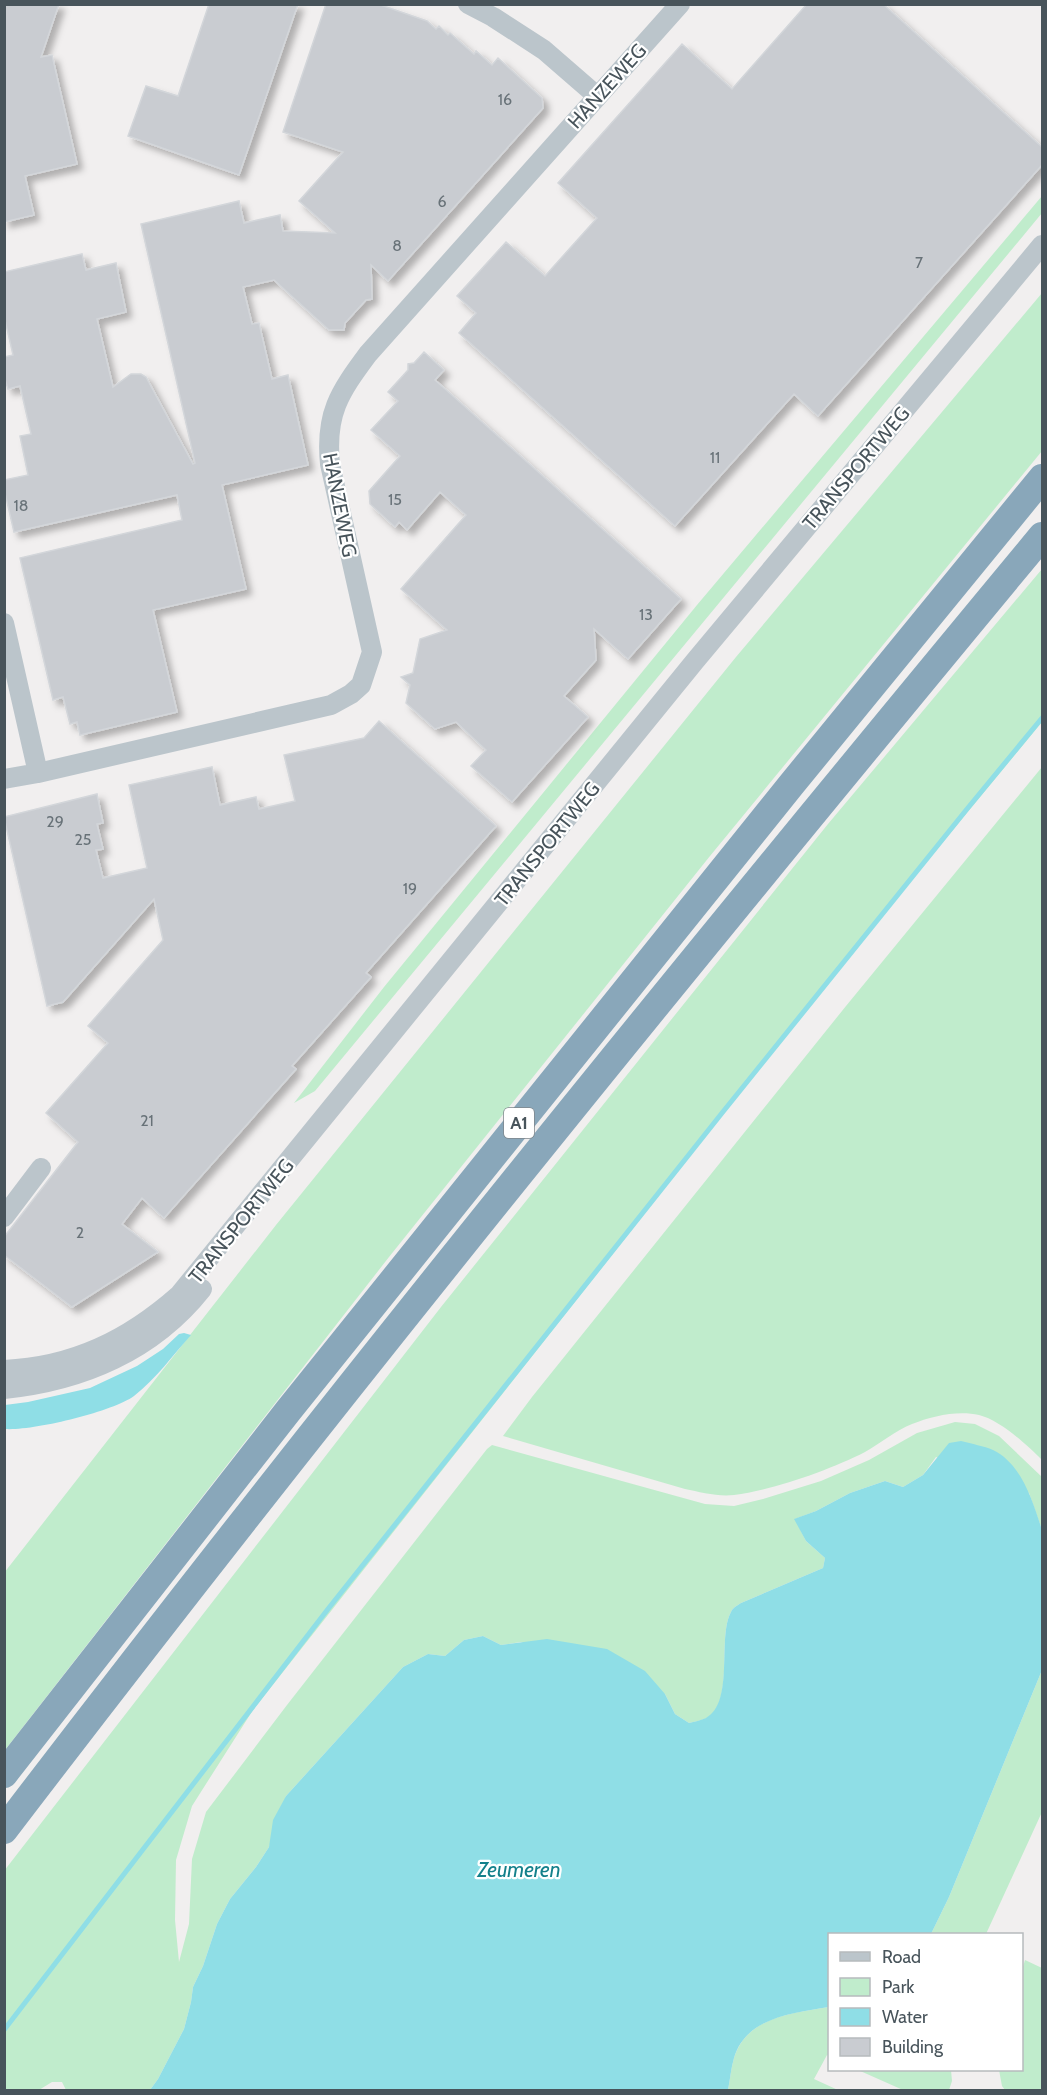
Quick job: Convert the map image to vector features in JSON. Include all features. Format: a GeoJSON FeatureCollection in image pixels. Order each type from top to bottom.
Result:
{"type":"FeatureCollection","features":[{"type":"Feature","properties":{"kind":"highway","name":"A1"},"geometry":{"type":"LineString","coordinates":[[4,1774],[288,1410],[791,785],[1042,478]]}},
{"type":"Feature","properties":{"kind":"highway","name":"A1"},"geometry":{"type":"LineString","coordinates":[[4,1830],[313,1431],[810,817],[1042,536]]}},
{"type":"Feature","properties":{"kind":"street"},"geometry":{"type":"LineString","coordinates":[[468,4],[493,17],[544,50],[597,96]]}},
{"type":"Feature","properties":{"kind":"street","name":"HANZEWEG"},"geometry":{"type":"LineString","coordinates":[[4,779],[331,705],[351,694],[361,685],[372,652],[330,464],[328,442],[331,421],[344,387],[368,354],[680,4]]}},
{"type":"Feature","properties":{"kind":"street","name":"TRANSPORTWEG"},"geometry":{"type":"LineString","coordinates":[[4,1370],[45,1365],[93,1351],[131,1333],[179,1295],[695,661],[1042,245]]}},
{"type":"Feature","properties":{"kind":"street","name":"TRANSPORTWEG"},"geometry":{"type":"LineString","coordinates":[[4,1389],[53,1382],[111,1362],[127,1354],[161,1330],[197,1296],[609,786],[1042,265]]}},
{"type":"Feature","properties":{"kind":"street"},"geometry":{"type":"LineString","coordinates":[[4,623],[38,773]]}},
{"type":"Feature","properties":{"kind":"street"},"geometry":{"type":"LineString","coordinates":[[4,1217],[41,1168]]}},
{"type":"Feature","properties":{"kind":"green space"},"geometry":{"type":"Polygon","coordinates":[[[1042,196],[1042,213],[315,1091],[294,1103],[384,987],[697,605],[1042,196]]]}},
{"type":"Feature","properties":{"kind":"green space"},"geometry":{"type":"Polygon","coordinates":[[[1042,293],[1042,451],[710,856],[389,1257],[5,1750],[4,1573],[276,1225],[736,657],[1042,293]]]}},
{"type":"Feature","properties":{"kind":"green space"},"geometry":{"type":"Polygon","coordinates":[[[1042,569],[1042,722],[824,986],[253,1710],[192,1806],[176,1860],[175,1920],[179,1962],[189,1924],[192,1859],[206,1812],[287,1705],[492,1445],[705,1504],[734,1506],[821,1481],[869,1460],[917,1433],[955,1422],[975,1424],[999,1436],[1042,1477],[1042,1530],[1029,1493],[936,1457],[923,1475],[903,1487],[885,1481],[850,1493],[795,1519],[806,1541],[825,1558],[823,1568],[741,1603],[733,1609],[727,1623],[725,1637],[721,1698],[715,1710],[707,1718],[691,1723],[675,1714],[665,1694],[521,1642],[501,1645],[483,1636],[464,1640],[445,1656],[428,1654],[403,1667],[286,1796],[269,1847],[230,1899],[217,1924],[203,1966],[193,1987],[184,2029],[150,2090],[66,2090],[62,2082],[52,2082],[39,2090],[5,2090],[4,1871],[441,1307],[828,824],[1042,569]]]}},
{"type":"Feature","properties":{"kind":"green space"},"geometry":{"type":"Polygon","coordinates":[[[1042,767],[1042,1460],[1021,1440],[996,1422],[979,1415],[954,1414],[936,1416],[912,1424],[865,1452],[801,1478],[766,1489],[722,1495],[685,1489],[503,1436],[846,1006],[1042,767]]]}},
{"type":"Feature","properties":{"kind":"green space"},"geometry":{"type":"Polygon","coordinates":[[[1042,1670],[1042,1812],[986,1933],[931,1933],[949,1897],[1042,1670]]]}},
{"type":"Feature","properties":{"kind":"green space"},"geometry":{"type":"Polygon","coordinates":[[[1025,1960],[1042,1968],[1042,2090],[1005,2090],[999,2071],[1023,2071],[1023,1967],[1025,1960]]]}},
{"type":"Feature","properties":{"kind":"green space"},"geometry":{"type":"Polygon","coordinates":[[[828,2007],[828,2056],[814,2079],[838,2090],[728,2090],[734,2058],[740,2044],[749,2033],[773,2019],[828,2007]]]}},
{"type":"Feature","properties":{"kind":"green space"},"geometry":{"type":"Polygon","coordinates":[[[860,2071],[951,2071],[952,2081],[949,2090],[903,2090],[860,2071]]]}},
{"type":"Feature","properties":{"kind":"water"},"geometry":{"type":"Polygon","coordinates":[[[179,1334],[191,1335],[164,1367],[134,1396],[123,1402],[71,1419],[33,1427],[5,1429],[5,1405],[90,1388],[137,1366],[163,1349],[179,1334]]]}},
{"type":"Feature","properties":{"kind":"water","name":"Zeumeren"},"geometry":{"type":"Polygon","coordinates":[[[961,1441],[993,1450],[1003,1456],[1019,1474],[1035,1508],[1042,1530],[1042,1670],[949,1897],[931,1933],[828,1933],[828,2007],[773,2019],[760,2025],[749,2034],[740,2044],[734,2058],[728,2090],[150,2090],[184,2029],[193,1987],[203,1966],[217,1924],[230,1899],[269,1847],[273,1820],[286,1796],[403,1667],[428,1654],[445,1656],[464,1640],[483,1636],[501,1645],[547,1639],[607,1649],[645,1671],[665,1694],[675,1714],[689,1723],[706,1718],[715,1710],[720,1698],[727,1623],[733,1609],[741,1603],[823,1568],[825,1558],[806,1541],[794,1519],[816,1511],[850,1493],[885,1481],[903,1487],[923,1475],[949,1443],[961,1441]]]}},
{"type":"Feature","properties":{"kind":"building"},"geometry":{"type":"Polygon","coordinates":[[[4,4],[59,4],[41,57],[52,55],[77,164],[25,176],[34,215],[4,222],[4,4]]]}},
{"type":"Feature","properties":{"kind":"building"},"geometry":{"type":"Polygon","coordinates":[[[209,4],[298,4],[239,175],[128,136],[146,86],[178,96],[209,4]]]}},
{"type":"Feature","properties":{"kind":"building"},"geometry":{"type":"Polygon","coordinates":[[[326,4],[378,4],[427,21],[436,29],[439,26],[448,35],[450,33],[474,54],[476,51],[492,65],[498,58],[542,98],[543,108],[388,281],[371,265],[372,299],[366,300],[345,323],[344,330],[329,330],[274,280],[243,287],[252,324],[259,323],[272,379],[288,375],[308,465],[222,485],[246,589],[153,610],[177,712],[80,735],[77,722],[70,724],[63,697],[53,700],[20,558],[182,520],[177,495],[14,532],[4,480],[28,475],[20,436],[31,434],[20,386],[8,389],[4,376],[4,357],[13,355],[4,316],[4,272],[82,254],[86,270],[116,263],[126,312],[97,319],[113,387],[131,374],[141,374],[146,377],[193,464],[195,463],[141,224],[239,201],[244,223],[280,215],[283,231],[335,233],[299,201],[343,152],[283,132],[326,4]]]}},
{"type":"Feature","properties":{"kind":"building"},"geometry":{"type":"Polygon","coordinates":[[[807,4],[883,4],[1042,147],[1042,165],[818,416],[794,394],[675,526],[459,333],[476,313],[457,296],[506,242],[545,276],[597,218],[558,183],[682,44],[732,89],[807,4]]]}},
{"type":"Feature","properties":{"kind":"building"},"geometry":{"type":"Polygon","coordinates":[[[424,352],[444,370],[435,380],[681,599],[628,659],[594,629],[596,660],[564,696],[588,717],[512,802],[471,766],[486,750],[456,722],[435,729],[406,703],[410,685],[401,677],[413,673],[420,639],[447,630],[401,589],[466,515],[440,492],[407,530],[399,522],[395,527],[370,504],[369,491],[400,456],[371,430],[398,401],[388,392],[408,370],[408,364],[414,363],[424,352]]]}},
{"type":"Feature","properties":{"kind":"building"},"geometry":{"type":"Polygon","coordinates":[[[379,721],[496,826],[366,973],[371,977],[292,1066],[296,1069],[164,1218],[142,1198],[122,1224],[158,1252],[72,1307],[4,1255],[4,1237],[78,1142],[46,1113],[108,1043],[88,1026],[163,940],[154,899],[63,1002],[47,1006],[4,817],[97,794],[103,823],[97,824],[103,849],[96,850],[103,878],[147,868],[129,785],[212,767],[220,805],[256,797],[259,809],[295,801],[284,755],[364,738],[379,721]]]}},
{"type":"Feature","properties":{"kind":"waterway"},"geometry":{"type":"LineString","coordinates":[[4,2030],[328,1609],[722,1113],[1042,718]]}}]}
